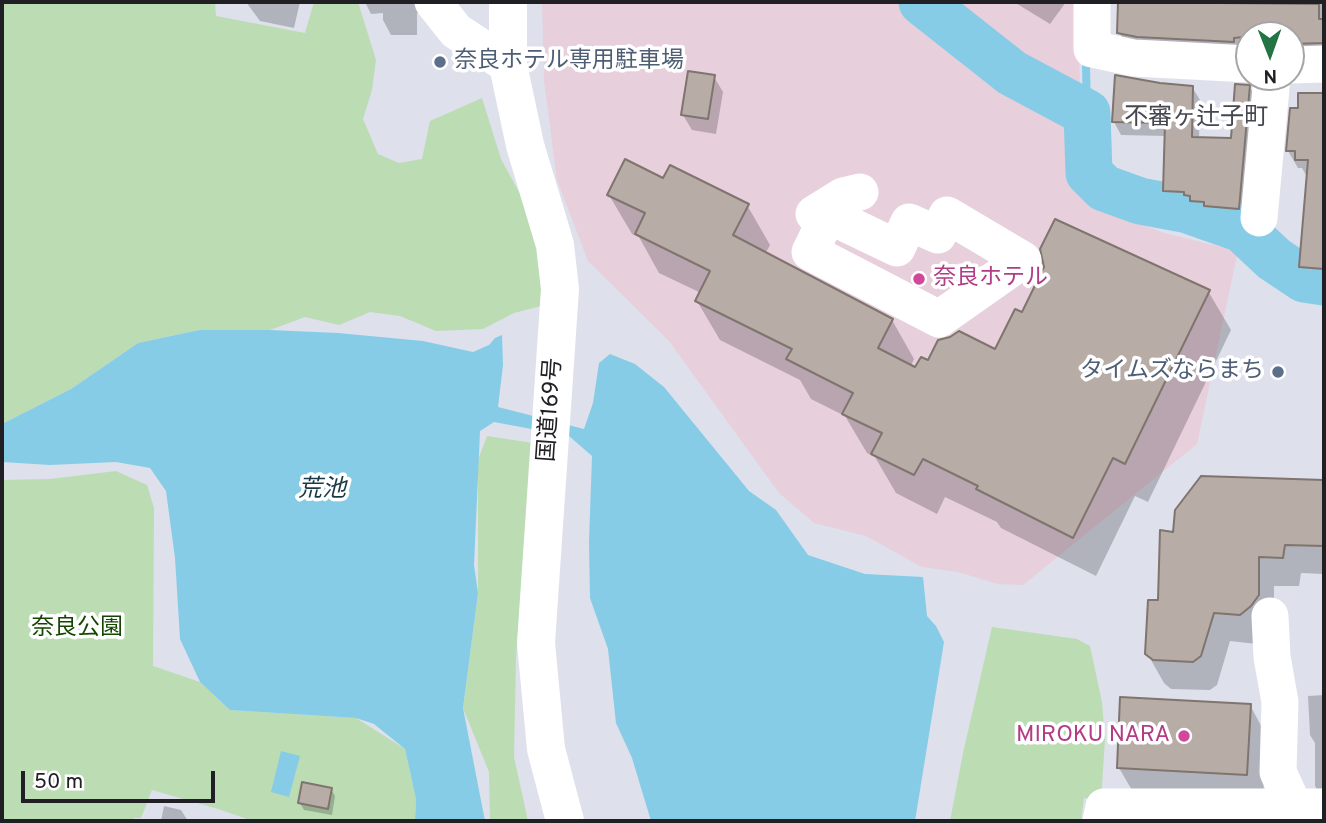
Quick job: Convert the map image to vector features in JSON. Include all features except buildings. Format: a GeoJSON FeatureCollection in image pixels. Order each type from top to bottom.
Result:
{"type":"FeatureCollection","features":[{"type":"Feature","properties":{"kind":"highway","name":"国道169号"},"geometry":{"type":"LineString","coordinates":[[508,2],[508,65],[525,145],[555,245],[560,289],[536,643],[546,749],[565,821]]}},
{"type":"Feature","properties":{"kind":"street"},"geometry":{"type":"LineString","coordinates":[[433,2],[456,31],[508,65]]}},
{"type":"Feature","properties":{"kind":"street"},"geometry":{"type":"LineString","coordinates":[[1092,2],[1092,50],[1134,58],[1235,63]]}},
{"type":"Feature","properties":{"kind":"street"},"geometry":{"type":"LineString","coordinates":[[1305,65],[1324,64]]}},
{"type":"Feature","properties":{"kind":"street"},"geometry":{"type":"LineString","coordinates":[[1259,218],[1271,91]]}},
{"type":"Feature","properties":{"kind":"street"},"geometry":{"type":"LineString","coordinates":[[814,214],[843,197],[860,192]]}},
{"type":"Feature","properties":{"kind":"street"},"geometry":{"type":"LineString","coordinates":[[828,215],[897,248],[909,222],[937,235],[947,215],[1023,260],[939,319],[810,252],[828,215]]}},
{"type":"Feature","properties":{"kind":"street"},"geometry":{"type":"LineString","coordinates":[[1270,616],[1272,657],[1280,702],[1279,772],[1309,807]]}},
{"type":"Feature","properties":{"kind":"street"},"geometry":{"type":"LineString","coordinates":[[1101,821],[1104,807],[1309,807]]}},
{"type":"Feature","properties":{"kind":"shaded area","name":"奈良ホテル"},"geometry":{"type":"Polygon","coordinates":[[[542,2],[1078,2],[1082,185],[1109,212],[1164,233],[1238,251],[1197,444],[1023,585],[998,584],[958,572],[922,567],[866,536],[814,523],[779,493],[669,341],[588,261],[557,180],[544,81],[542,2]]]}},
{"type":"Feature","properties":{"kind":"green space"},"geometry":{"type":"Polygon","coordinates":[[[2,2],[215,2],[216,16],[305,33],[314,2],[358,2],[376,60],[372,90],[363,119],[378,154],[399,163],[422,159],[430,121],[482,98],[501,159],[538,227],[545,305],[514,313],[483,329],[436,331],[400,316],[370,312],[339,325],[305,317],[270,330],[199,330],[138,343],[71,389],[2,424],[2,2]]]}},
{"type":"Feature","properties":{"kind":"green space"},"geometry":{"type":"Polygon","coordinates":[[[487,436],[533,443],[516,657],[514,757],[528,821],[490,821],[489,772],[463,708],[478,593],[478,460],[487,436]]]}},
{"type":"Feature","properties":{"kind":"green space","name":"奈良公園"},"geometry":{"type":"Polygon","coordinates":[[[116,471],[147,485],[154,508],[153,666],[200,682],[230,710],[356,718],[405,749],[416,799],[415,821],[253,821],[152,790],[141,818],[134,818],[133,821],[2,821],[2,480],[50,479],[116,471]]]}},
{"type":"Feature","properties":{"kind":"green space"},"geometry":{"type":"Polygon","coordinates":[[[992,627],[1077,639],[1090,646],[1102,702],[1105,740],[1101,799],[1084,798],[1081,821],[950,821],[992,627]]]}},
{"type":"Feature","properties":{"kind":"water","name":"荒池"},"geometry":{"type":"Polygon","coordinates":[[[199,330],[338,333],[423,341],[473,352],[502,335],[503,365],[498,407],[584,429],[593,403],[599,363],[610,354],[635,364],[664,387],[749,491],[776,510],[808,555],[865,574],[923,577],[927,616],[944,642],[915,821],[651,821],[632,758],[616,723],[608,649],[590,598],[592,456],[569,436],[494,422],[480,431],[474,565],[478,593],[463,708],[485,821],[415,821],[416,799],[405,749],[374,724],[356,718],[230,710],[200,682],[180,639],[175,558],[166,491],[150,468],[116,462],[50,465],[2,462],[2,424],[71,389],[138,343],[199,330]]]}},
{"type":"Feature","properties":{"kind":"water"},"geometry":{"type":"Polygon","coordinates":[[[281,751],[300,756],[289,797],[271,792],[281,751]]]}},
{"type":"Feature","properties":{"kind":"waterway"},"geometry":{"type":"LineString","coordinates":[[922,2],[1012,73],[1087,113],[1089,173],[1104,188],[1140,201],[1188,210],[1242,229],[1274,259],[1304,279],[1324,282]]}},
{"type":"Feature","properties":{"kind":"waterway"},"geometry":{"type":"LineString","coordinates":[[1087,113],[1086,67],[1091,58]]}},
{"type":"Feature","properties":{"kind":"place","name":"奈良ホテル専用駐車場"},"geometry":{"type":"Point","coordinates":[440,62]}},
{"type":"Feature","properties":{"kind":"place","name":"奈良ホテル"},"geometry":{"type":"Point","coordinates":[919,279]}},
{"type":"Feature","properties":{"kind":"place","name":"タイムズならまち"},"geometry":{"type":"Point","coordinates":[1278,372]}},
{"type":"Feature","properties":{"kind":"place","name":"MIROKU NARA"},"geometry":{"type":"Point","coordinates":[1184,736]}},
{"type":"Feature","properties":{"kind":"district","name":"不審ヶ辻子町"},"geometry":{"type":"Point","coordinates":[1196,119]}}]}
